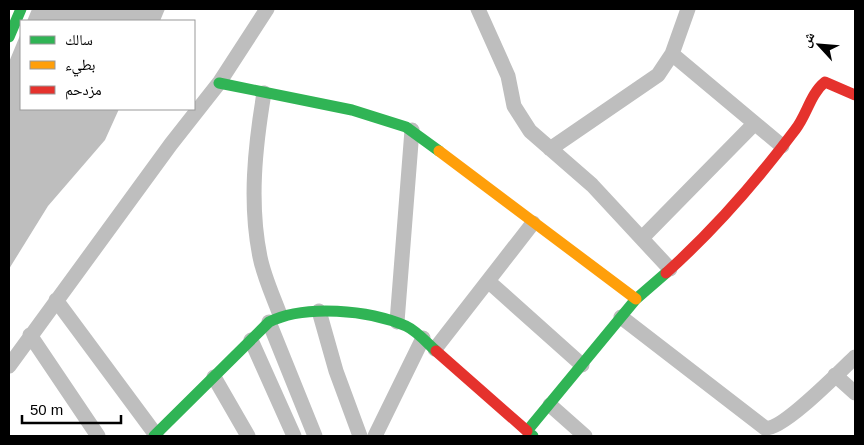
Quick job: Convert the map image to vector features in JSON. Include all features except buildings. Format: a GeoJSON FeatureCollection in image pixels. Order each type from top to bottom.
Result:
{"type":"FeatureCollection","features":[{"type":"Feature","properties":{"kind":"street"},"geometry":{"type":"LineString","coordinates":[[9,37],[21,9]]}},
{"type":"Feature","properties":{"kind":"street"},"geometry":{"type":"LineString","coordinates":[[9,366],[30,335],[219,83],[267,9]]}},
{"type":"Feature","properties":{"kind":"street"},"geometry":{"type":"LineString","coordinates":[[478,9],[508,76],[512,97],[522,120],[539,141],[592,185],[670,269]]}},
{"type":"Feature","properties":{"kind":"street"},"geometry":{"type":"LineString","coordinates":[[550,150],[658,75],[672,54],[688,9]]}},
{"type":"Feature","properties":{"kind":"street"},"geometry":{"type":"LineString","coordinates":[[672,54],[782,146]]}},
{"type":"Feature","properties":{"kind":"street"},"geometry":{"type":"LineString","coordinates":[[219,83],[352,110],[390,120],[412,130],[636,299]]}},
{"type":"Feature","properties":{"kind":"street"},"geometry":{"type":"LineString","coordinates":[[56,300],[159,434],[274,319],[319,311],[397,322],[423,338],[530,434],[550,405],[636,299],[718,224],[797,128],[821,84],[833,85],[855,95]]}},
{"type":"Feature","properties":{"kind":"street"},"geometry":{"type":"LineString","coordinates":[[264,93],[258,130],[254,201],[260,258],[274,319],[315,436]]}},
{"type":"Feature","properties":{"kind":"street"},"geometry":{"type":"LineString","coordinates":[[642,238],[754,124]]}},
{"type":"Feature","properties":{"kind":"street"},"geometry":{"type":"LineString","coordinates":[[397,322],[412,130]]}},
{"type":"Feature","properties":{"kind":"street"},"geometry":{"type":"LineString","coordinates":[[435,349],[533,223]]}},
{"type":"Feature","properties":{"kind":"street"},"geometry":{"type":"LineString","coordinates":[[488,281],[582,366]]}},
{"type":"Feature","properties":{"kind":"street"},"geometry":{"type":"LineString","coordinates":[[319,311],[336,371],[360,436]]}},
{"type":"Feature","properties":{"kind":"street"},"geometry":{"type":"LineString","coordinates":[[621,317],[765,428],[774,428],[789,418],[855,357]]}},
{"type":"Feature","properties":{"kind":"street"},"geometry":{"type":"LineString","coordinates":[[30,335],[98,436]]}},
{"type":"Feature","properties":{"kind":"street"},"geometry":{"type":"LineString","coordinates":[[375,436],[423,338]]}},
{"type":"Feature","properties":{"kind":"street"},"geometry":{"type":"LineString","coordinates":[[251,340],[294,436]]}},
{"type":"Feature","properties":{"kind":"street"},"geometry":{"type":"LineString","coordinates":[[835,375],[855,393]]}},
{"type":"Feature","properties":{"kind":"street"},"geometry":{"type":"LineString","coordinates":[[214,377],[248,436]]}},
{"type":"Feature","properties":{"kind":"street"},"geometry":{"type":"LineString","coordinates":[[550,405],[585,436]]}},
{"type":"Feature","properties":{"kind":"shaded area"},"geometry":{"type":"Polygon","coordinates":[[[32,9],[165,9],[160,20],[27,20],[32,9]]]}},
{"type":"Feature","properties":{"kind":"shaded area"},"geometry":{"type":"Polygon","coordinates":[[[20,35],[20,110],[119,110],[105,140],[48,206],[9,269],[9,62],[20,35]]]}},
{"type":"Feature","properties":{"kind":"traffic: fast"},"geometry":{"type":"LineString","coordinates":[[9,37],[21,9]]}},
{"type":"Feature","properties":{"kind":"traffic: fast"},"geometry":{"type":"LineString","coordinates":[[219,83],[352,110],[406,127],[439,151]]}},
{"type":"Feature","properties":{"kind":"traffic: fast"},"geometry":{"type":"LineString","coordinates":[[533,436],[527,431],[636,299],[666,273]]}},
{"type":"Feature","properties":{"kind":"traffic: fast"},"geometry":{"type":"LineString","coordinates":[[154,436],[269,322],[284,316],[318,311],[337,311],[374,316],[391,320],[410,328],[436,351]]}},
{"type":"Feature","properties":{"kind":"traffic: slow"},"geometry":{"type":"LineString","coordinates":[[439,151],[636,299]]}},
{"type":"Feature","properties":{"kind":"traffic: jam"},"geometry":{"type":"LineString","coordinates":[[666,273],[718,223],[765,168],[799,124],[816,92],[825,82],[855,95]]}},
{"type":"Feature","properties":{"kind":"traffic: jam"},"geometry":{"type":"LineString","coordinates":[[436,351],[527,431]]}}]}
